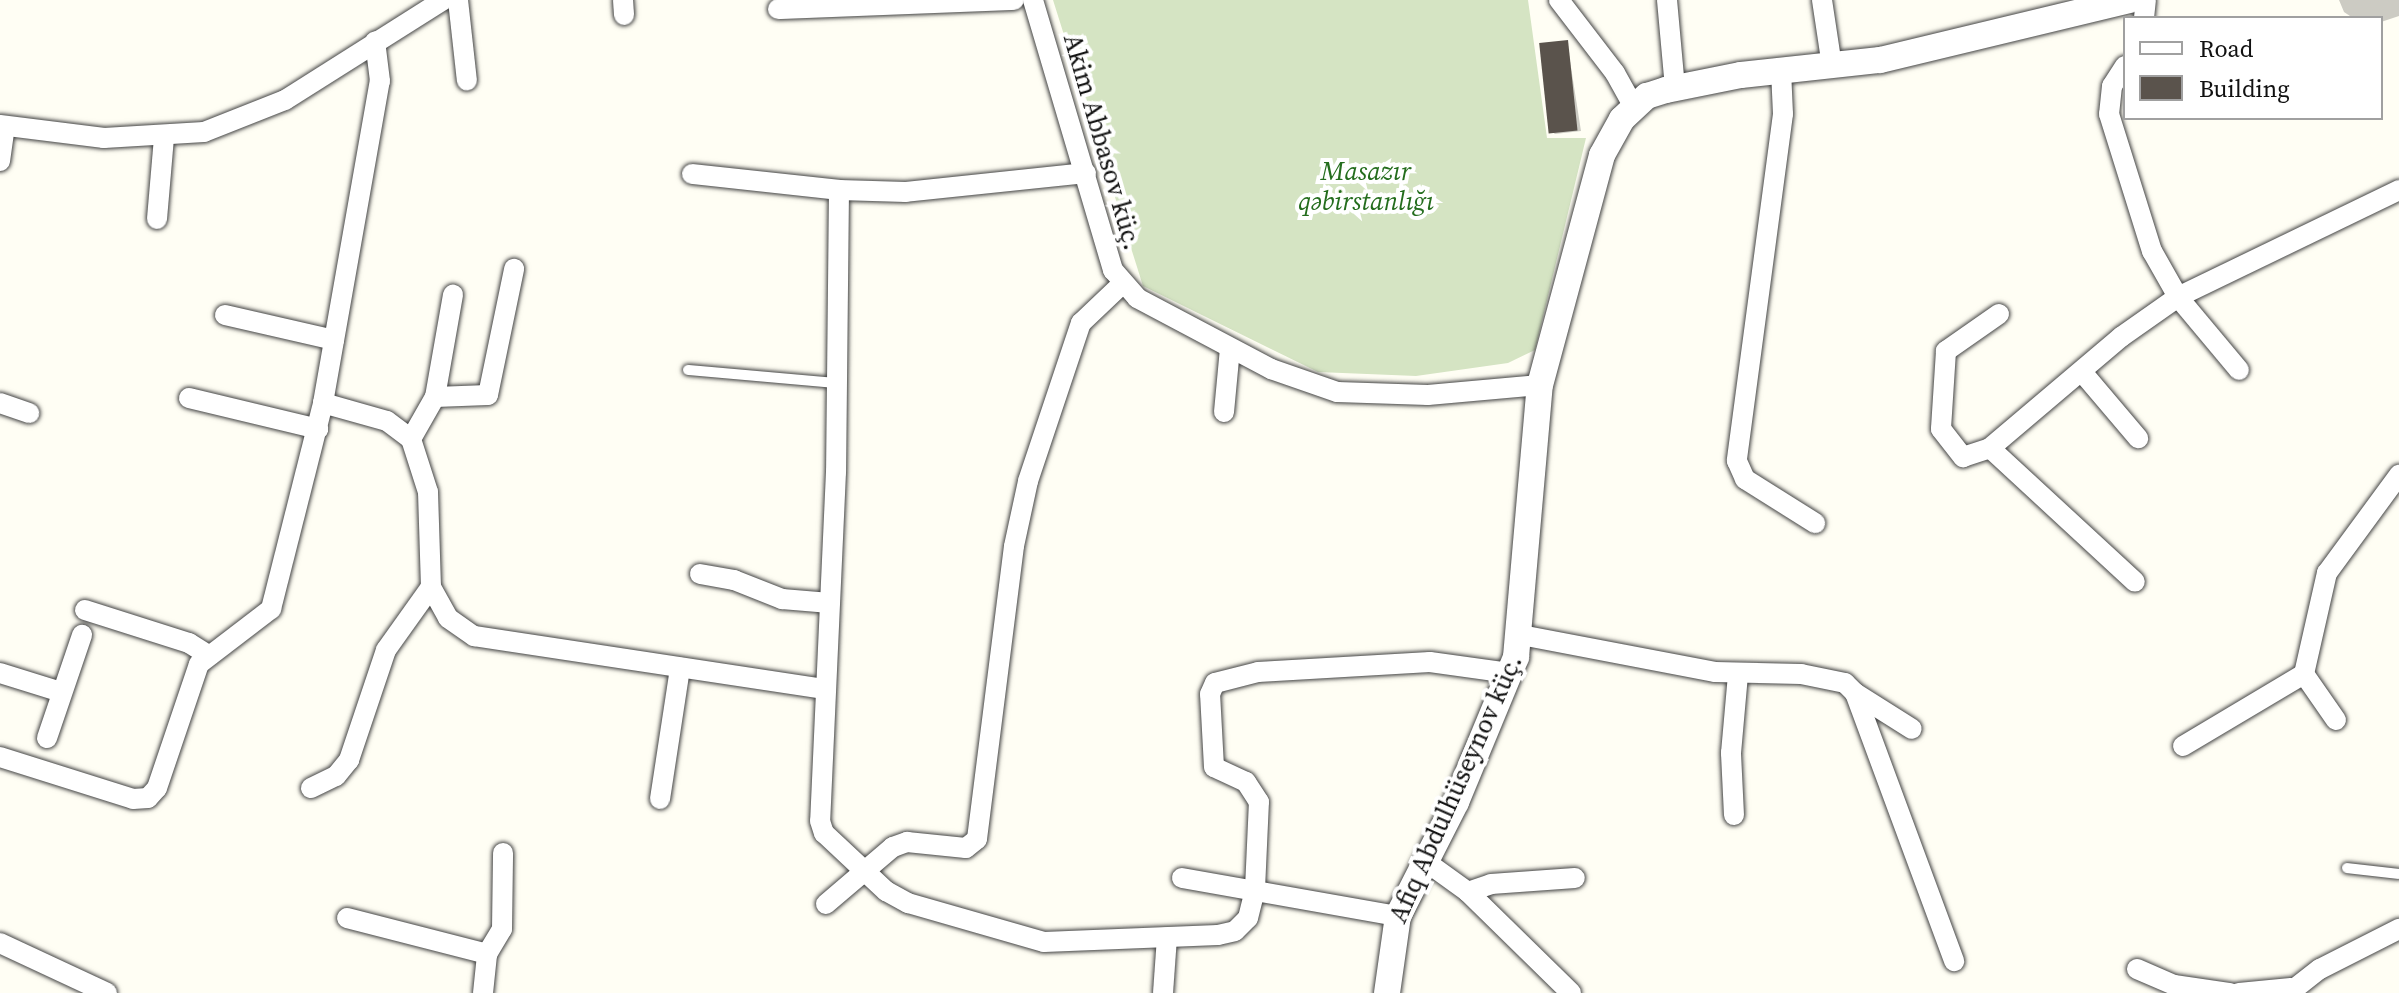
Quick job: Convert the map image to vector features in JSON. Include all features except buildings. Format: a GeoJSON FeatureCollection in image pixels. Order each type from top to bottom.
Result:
{"type":"FeatureCollection","features":[{"type":"Feature","properties":{"kind":"street"},"geometry":{"type":"LineString","coordinates":[[0,161],[3,125],[104,138],[164,137],[215,128],[285,100],[443,0]]}},
{"type":"Feature","properties":{"kind":"street"},"geometry":{"type":"LineString","coordinates":[[458,0],[467,81]]}},
{"type":"Feature","properties":{"kind":"street"},"geometry":{"type":"LineString","coordinates":[[778,9],[1014,0]]}},
{"type":"Feature","properties":{"kind":"street","name":"Akim Abbasov küç."},"geometry":{"type":"LineString","coordinates":[[1033,0],[1122,284],[1158,312],[1305,384],[1337,392],[1428,395],[1540,385]]}},
{"type":"Feature","properties":{"kind":"street"},"geometry":{"type":"LineString","coordinates":[[1559,0],[1609,64],[1633,106],[1675,88],[1932,50],[2115,1]]}},
{"type":"Feature","properties":{"kind":"street"},"geometry":{"type":"LineString","coordinates":[[1667,0],[1675,88]]}},
{"type":"Feature","properties":{"kind":"street"},"geometry":{"type":"LineString","coordinates":[[1822,0],[1832,66]]}},
{"type":"Feature","properties":{"kind":"street"},"geometry":{"type":"LineString","coordinates":[[0,757],[133,799],[148,798],[157,788],[188,688],[208,655],[271,609],[323,403],[380,81],[375,41]]}},
{"type":"Feature","properties":{"kind":"street"},"geometry":{"type":"LineString","coordinates":[[2123,69],[2112,86],[2109,114],[2117,151],[2152,251],[2178,297],[2239,370]]}},
{"type":"Feature","properties":{"kind":"street"},"geometry":{"type":"LineString","coordinates":[[1781,70],[1783,114],[1737,461],[1745,479],[1815,523]]}},
{"type":"Feature","properties":{"kind":"street","name":"Afiq Abdulhüseynov küç."},"geometry":{"type":"LineString","coordinates":[[1387,993],[1398,916],[1456,802],[1509,673],[1521,635],[1540,385],[1602,155],[1633,106]]}},
{"type":"Feature","properties":{"kind":"street"},"geometry":{"type":"LineString","coordinates":[[157,219],[164,137]]}},
{"type":"Feature","properties":{"kind":"street"},"geometry":{"type":"LineString","coordinates":[[692,174],[839,190],[906,192],[1086,173]]}},
{"type":"Feature","properties":{"kind":"street"},"geometry":{"type":"LineString","coordinates":[[839,190],[830,603],[820,821],[824,833],[864,872],[908,903],[1044,942],[1235,931],[1248,918],[1255,889],[1259,802],[1246,782],[1214,767],[1210,694],[1215,683],[1258,672],[1430,662],[1509,673]]}},
{"type":"Feature","properties":{"kind":"street"},"geometry":{"type":"LineString","coordinates":[[1999,314],[1946,351],[1940,403],[1941,429],[1963,457],[1990,448],[2178,297],[2399,190]]}},
{"type":"Feature","properties":{"kind":"street"},"geometry":{"type":"LineString","coordinates":[[435,397],[473,400],[488,395],[514,269]]}},
{"type":"Feature","properties":{"kind":"street"},"geometry":{"type":"LineString","coordinates":[[826,904],[907,842],[966,848],[977,839],[1014,546],[1028,481],[1081,323],[1122,284]]}},
{"type":"Feature","properties":{"kind":"street"},"geometry":{"type":"LineString","coordinates":[[411,439],[435,397],[453,295]]}},
{"type":"Feature","properties":{"kind":"street"},"geometry":{"type":"LineString","coordinates":[[225,315],[334,340]]}},
{"type":"Feature","properties":{"kind":"street"},"geometry":{"type":"LineString","coordinates":[[1224,412],[1230,348]]}},
{"type":"Feature","properties":{"kind":"street"},"geometry":{"type":"LineString","coordinates":[[2082,372],[2138,438]]}},
{"type":"Feature","properties":{"kind":"street"},"geometry":{"type":"LineString","coordinates":[[189,398],[318,429]]}},
{"type":"Feature","properties":{"kind":"street"},"geometry":{"type":"LineString","coordinates":[[0,403],[29,413]]}},
{"type":"Feature","properties":{"kind":"street"},"geometry":{"type":"LineString","coordinates":[[323,403],[387,421],[411,439],[428,492],[431,587],[448,618],[474,636],[825,689]]}},
{"type":"Feature","properties":{"kind":"street"},"geometry":{"type":"LineString","coordinates":[[1990,448],[2135,582]]}},
{"type":"Feature","properties":{"kind":"street"},"geometry":{"type":"LineString","coordinates":[[2183,746],[2304,674],[2327,573],[2399,475]]}},
{"type":"Feature","properties":{"kind":"street"},"geometry":{"type":"LineString","coordinates":[[700,574],[734,580],[782,599],[830,603]]}},
{"type":"Feature","properties":{"kind":"street"},"geometry":{"type":"LineString","coordinates":[[311,788],[336,776],[349,760],[386,650],[431,587]]}},
{"type":"Feature","properties":{"kind":"street"},"geometry":{"type":"LineString","coordinates":[[85,610],[189,643],[208,655]]}},
{"type":"Feature","properties":{"kind":"street"},"geometry":{"type":"LineString","coordinates":[[47,738],[82,635]]}},
{"type":"Feature","properties":{"kind":"street"},"geometry":{"type":"LineString","coordinates":[[1521,635],[1738,675],[1825,677],[1845,683],[1855,693],[1912,729]]}},
{"type":"Feature","properties":{"kind":"street"},"geometry":{"type":"LineString","coordinates":[[660,799],[680,668]]}},
{"type":"Feature","properties":{"kind":"street"},"geometry":{"type":"LineString","coordinates":[[0,673],[61,692]]}},
{"type":"Feature","properties":{"kind":"street"},"geometry":{"type":"LineString","coordinates":[[2304,674],[2336,720]]}},
{"type":"Feature","properties":{"kind":"street"},"geometry":{"type":"LineString","coordinates":[[1734,815],[1731,753],[1738,675]]}},
{"type":"Feature","properties":{"kind":"street"},"geometry":{"type":"LineString","coordinates":[[1855,693],[1954,961]]}},
{"type":"Feature","properties":{"kind":"street"},"geometry":{"type":"LineString","coordinates":[[483,993],[487,954],[502,929],[503,853]]}},
{"type":"Feature","properties":{"kind":"street"},"geometry":{"type":"LineString","coordinates":[[1425,861],[1468,892],[1571,993]]}},
{"type":"Feature","properties":{"kind":"street"},"geometry":{"type":"LineString","coordinates":[[1182,878],[1398,916]]}},
{"type":"Feature","properties":{"kind":"street"},"geometry":{"type":"LineString","coordinates":[[1468,892],[1491,884],[1575,878]]}},
{"type":"Feature","properties":{"kind":"street"},"geometry":{"type":"LineString","coordinates":[[347,918],[487,954]]}},
{"type":"Feature","properties":{"kind":"street"},"geometry":{"type":"LineString","coordinates":[[2239,993],[2290,990],[2399,929]]}},
{"type":"Feature","properties":{"kind":"street"},"geometry":{"type":"LineString","coordinates":[[1163,993],[1167,937]]}},
{"type":"Feature","properties":{"kind":"street"},"geometry":{"type":"LineString","coordinates":[[0,943],[107,993]]}},
{"type":"Feature","properties":{"kind":"street"},"geometry":{"type":"LineString","coordinates":[[2137,969],[2174,985],[2230,993]]}},
{"type":"Feature","properties":{"kind":"lane"},"geometry":{"type":"LineString","coordinates":[[688,370],[836,383]]}},
{"type":"Feature","properties":{"kind":"lane"},"geometry":{"type":"LineString","coordinates":[[2347,868],[2399,874]]}},
{"type":"Feature","properties":{"kind":"green space","name":"Masazır qəbirstanlığı"},"geometry":{"type":"Polygon","coordinates":[[[1053,0],[1528,0],[1547,138],[1586,138],[1535,350],[1508,363],[1416,376],[1318,372],[1143,286],[1053,0]]]}}]}
